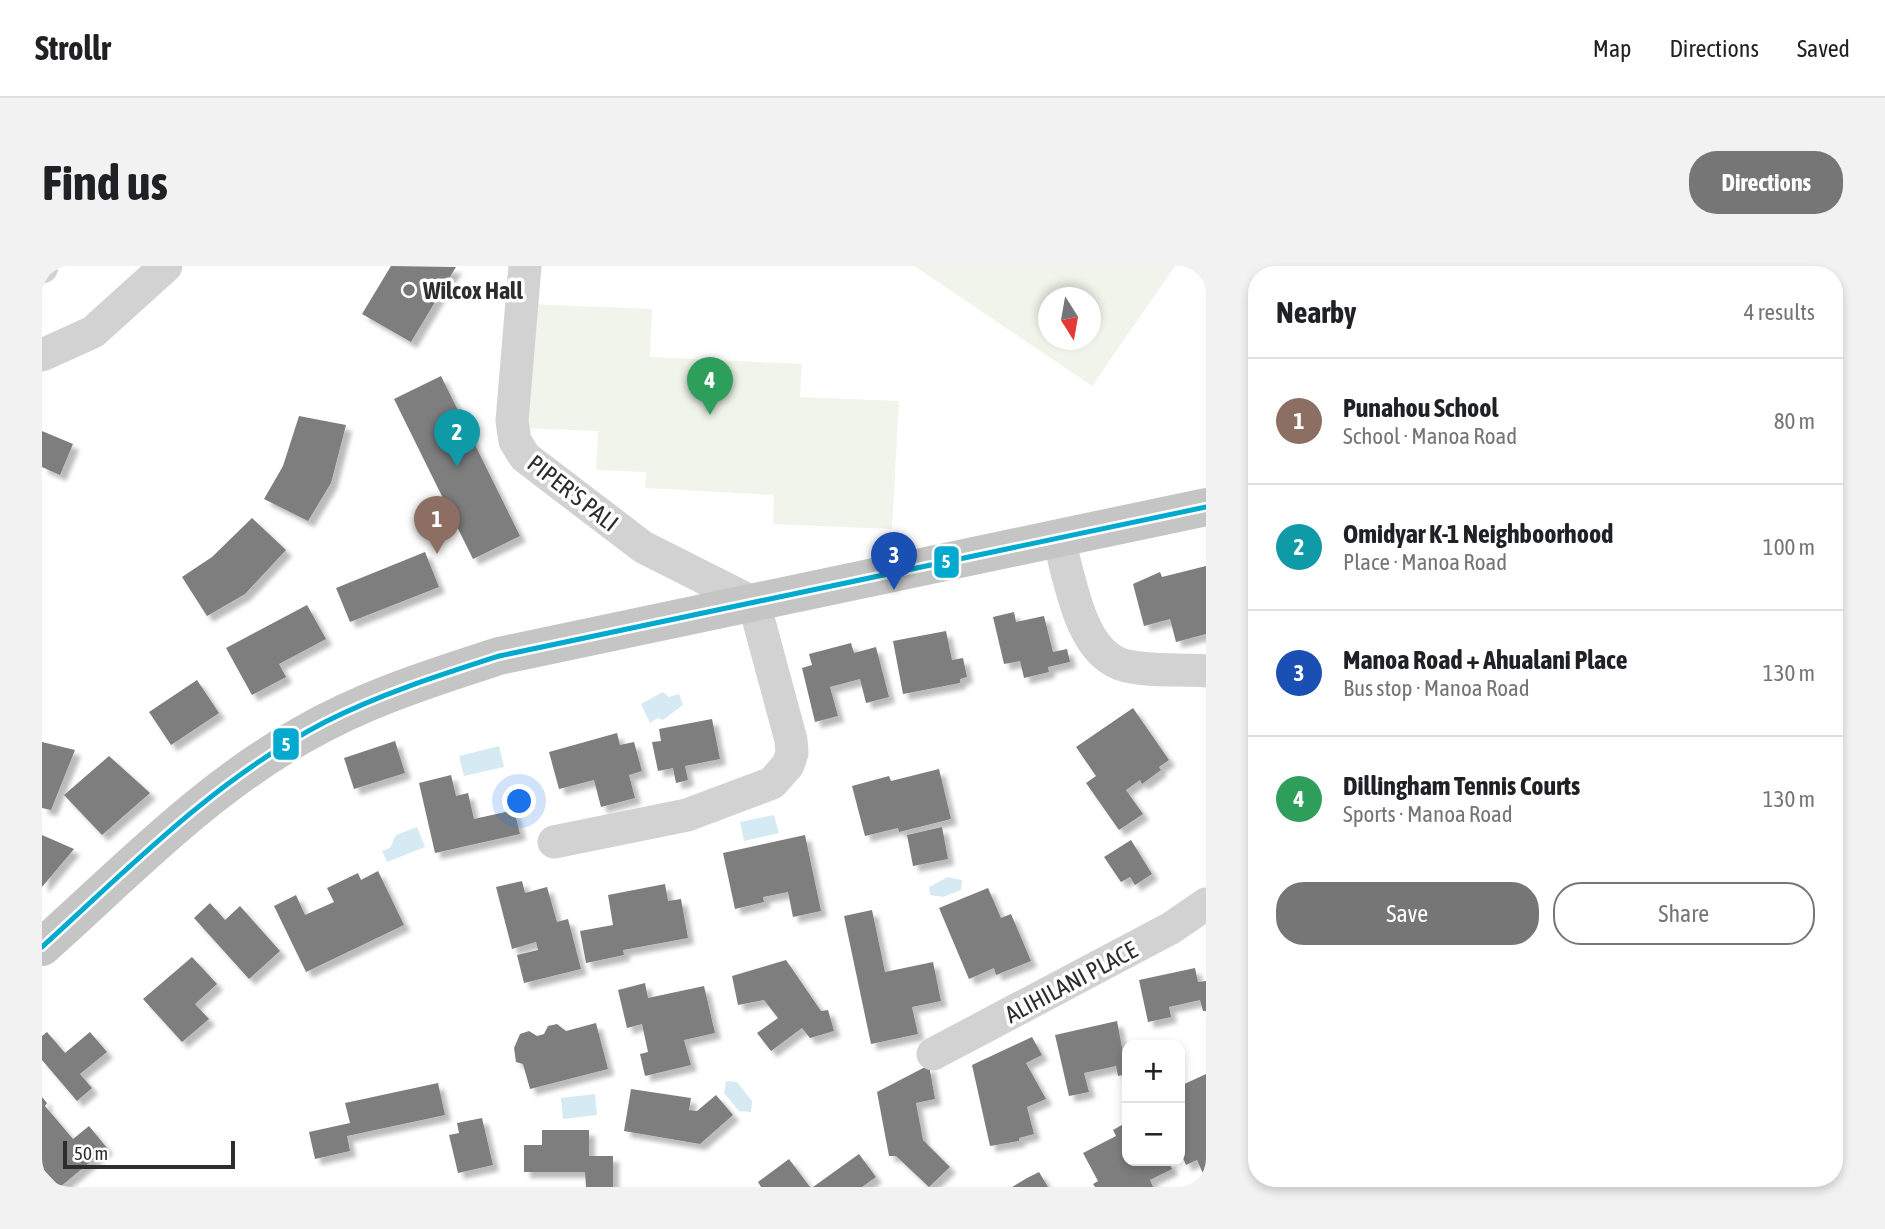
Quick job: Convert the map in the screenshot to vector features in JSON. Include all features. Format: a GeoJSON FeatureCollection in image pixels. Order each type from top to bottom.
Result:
{"type":"FeatureCollection","features":[{"type":"Feature","properties":{"kind":"main road"},"geometry":{"type":"LineString","coordinates":[[42,947],[213,794],[301,735],[397,688],[499,656],[1206,507]]}},
{"type":"Feature","properties":{"kind":"street"},"geometry":{"type":"LineString","coordinates":[[42,355],[93,332],[166,266]]}},
{"type":"Feature","properties":{"kind":"street","name":"PIPER'S PALI"},"geometry":{"type":"LineString","coordinates":[[525,266],[512,421],[515,441],[521,452],[643,547],[754,603]]}},
{"type":"Feature","properties":{"kind":"street"},"geometry":{"type":"LineString","coordinates":[[1058,537],[1086,632],[1098,652],[1121,665],[1206,671]]}},
{"type":"Feature","properties":{"kind":"street"},"geometry":{"type":"LineString","coordinates":[[554,842],[687,815],[772,783],[781,775],[792,753],[792,740],[754,603]]}},
{"type":"Feature","properties":{"kind":"street","name":"ALIHILANI PLACE"},"geometry":{"type":"LineString","coordinates":[[933,1054],[1171,928],[1206,904]]}},
{"type":"Feature","properties":{"kind":"shaded area"},"geometry":{"type":"Polygon","coordinates":[[[914,266],[1175,266],[1092,386],[1039,350],[1101,350],[1101,287],[1038,287],[1038,350],[914,266]]]}},
{"type":"Feature","properties":{"kind":"shaded area"},"geometry":{"type":"Polygon","coordinates":[[[527,304],[652,309],[650,357],[802,364],[800,397],[899,401],[892,529],[773,524],[774,495],[645,488],[646,472],[596,470],[598,431],[520,428],[527,304]]]}},
{"type":"Feature","properties":{"kind":"water"},"geometry":{"type":"Polygon","coordinates":[[[663,692],[669,697],[679,694],[683,705],[663,720],[658,718],[650,723],[641,704],[663,692]]]}},
{"type":"Feature","properties":{"kind":"water"},"geometry":{"type":"Polygon","coordinates":[[[499,746],[504,767],[464,776],[459,756],[499,746]]]}},
{"type":"Feature","properties":{"kind":"water"},"geometry":{"type":"Polygon","coordinates":[[[774,815],[779,833],[744,841],[740,822],[774,815]]]}},
{"type":"Feature","properties":{"kind":"water"},"geometry":{"type":"Polygon","coordinates":[[[417,827],[425,847],[387,862],[382,851],[390,848],[396,835],[417,827]]]}},
{"type":"Feature","properties":{"kind":"water"},"geometry":{"type":"Polygon","coordinates":[[[948,877],[962,880],[961,890],[943,897],[930,895],[929,887],[948,877]]]}},
{"type":"Feature","properties":{"kind":"water"},"geometry":{"type":"Polygon","coordinates":[[[726,1081],[737,1082],[752,1101],[751,1112],[739,1111],[724,1093],[726,1081]]]}},
{"type":"Feature","properties":{"kind":"water"},"geometry":{"type":"Polygon","coordinates":[[[595,1094],[597,1115],[563,1119],[561,1098],[595,1094]]]}},
{"type":"Feature","properties":{"kind":"building","name":"Wilcox Hall"},"geometry":{"type":"Polygon","coordinates":[[[391,266],[456,267],[411,342],[362,314],[391,266]]]}},
{"type":"Feature","properties":{"kind":"building"},"geometry":{"type":"Polygon","coordinates":[[[441,376],[520,536],[473,559],[394,399],[441,376]]]}},
{"type":"Feature","properties":{"kind":"building"},"geometry":{"type":"Polygon","coordinates":[[[299,416],[346,425],[331,483],[308,521],[264,499],[283,466],[299,416]]]}},
{"type":"Feature","properties":{"kind":"building"},"geometry":{"type":"Polygon","coordinates":[[[42,431],[73,444],[60,475],[42,467],[42,431]]]}},
{"type":"Feature","properties":{"kind":"building"},"geometry":{"type":"Polygon","coordinates":[[[252,518],[286,550],[245,594],[207,616],[182,577],[212,557],[252,518]]]}},
{"type":"Feature","properties":{"kind":"building"},"geometry":{"type":"Polygon","coordinates":[[[425,552],[439,587],[350,622],[336,588],[425,552]]]}},
{"type":"Feature","properties":{"kind":"building"},"geometry":{"type":"Polygon","coordinates":[[[1206,566],[1206,634],[1176,642],[1170,619],[1144,626],[1133,584],[1160,572],[1162,577],[1206,566]]]}},
{"type":"Feature","properties":{"kind":"building"},"geometry":{"type":"Polygon","coordinates":[[[307,605],[326,639],[279,664],[286,677],[252,695],[226,648],[307,605]]]}},
{"type":"Feature","properties":{"kind":"building"},"geometry":{"type":"Polygon","coordinates":[[[1014,612],[1016,622],[1044,616],[1053,652],[1067,649],[1070,662],[1048,667],[1049,672],[1024,678],[1020,661],[1004,664],[993,617],[1014,612]]]}},
{"type":"Feature","properties":{"kind":"building"},"geometry":{"type":"Polygon","coordinates":[[[946,631],[952,660],[963,658],[967,677],[960,679],[960,683],[903,694],[893,641],[946,631]]]}},
{"type":"Feature","properties":{"kind":"building"},"geometry":{"type":"Polygon","coordinates":[[[851,643],[854,653],[876,647],[889,697],[866,703],[860,679],[830,687],[838,716],[815,722],[802,668],[812,665],[809,654],[851,643]]]}},
{"type":"Feature","properties":{"kind":"building"},"geometry":{"type":"Polygon","coordinates":[[[197,680],[219,713],[171,745],[149,712],[197,680]]]}},
{"type":"Feature","properties":{"kind":"building"},"geometry":{"type":"Polygon","coordinates":[[[1133,708],[1169,760],[1159,767],[1161,770],[1142,784],[1140,780],[1126,790],[1143,814],[1119,830],[1086,783],[1096,776],[1076,747],[1133,708]]]}},
{"type":"Feature","properties":{"kind":"building"},"geometry":{"type":"Polygon","coordinates":[[[712,719],[720,759],[685,766],[688,780],[676,783],[673,768],[658,771],[652,742],[661,741],[659,729],[712,719]]]}},
{"type":"Feature","properties":{"kind":"building"},"geometry":{"type":"Polygon","coordinates":[[[617,733],[620,745],[634,742],[642,771],[629,775],[635,798],[601,807],[594,780],[559,789],[549,752],[617,733]]]}},
{"type":"Feature","properties":{"kind":"building"},"geometry":{"type":"Polygon","coordinates":[[[395,741],[405,773],[354,789],[344,758],[395,741]]]}},
{"type":"Feature","properties":{"kind":"building"},"geometry":{"type":"Polygon","coordinates":[[[42,742],[75,750],[51,810],[42,808],[42,742]]]}},
{"type":"Feature","properties":{"kind":"building"},"geometry":{"type":"Polygon","coordinates":[[[109,756],[150,793],[102,835],[64,795],[109,756]]]}},
{"type":"Feature","properties":{"kind":"building"},"geometry":{"type":"Polygon","coordinates":[[[939,769],[951,819],[899,832],[898,828],[865,836],[852,786],[889,776],[891,781],[939,769]]]}},
{"type":"Feature","properties":{"kind":"building"},"geometry":{"type":"Polygon","coordinates":[[[451,775],[456,796],[468,793],[474,819],[514,810],[520,834],[435,853],[419,783],[451,775]]]}},
{"type":"Feature","properties":{"kind":"building"},"geometry":{"type":"Polygon","coordinates":[[[942,827],[948,859],[913,866],[907,835],[942,827]]]}},
{"type":"Feature","properties":{"kind":"building"},"geometry":{"type":"Polygon","coordinates":[[[42,835],[74,849],[42,887],[42,835]]]}},
{"type":"Feature","properties":{"kind":"building"},"geometry":{"type":"Polygon","coordinates":[[[805,835],[821,911],[793,917],[788,892],[763,897],[764,902],[735,909],[723,853],[805,835]]]}},
{"type":"Feature","properties":{"kind":"building"},"geometry":{"type":"Polygon","coordinates":[[[1131,840],[1152,874],[1135,885],[1130,877],[1121,882],[1104,857],[1131,840]]]}},
{"type":"Feature","properties":{"kind":"building"},"geometry":{"type":"Polygon","coordinates":[[[378,871],[404,925],[306,972],[274,906],[296,895],[305,915],[334,902],[327,888],[358,873],[361,880],[378,871]]]}},
{"type":"Feature","properties":{"kind":"building"},"geometry":{"type":"Polygon","coordinates":[[[522,881],[525,893],[547,887],[557,922],[568,919],[581,969],[524,983],[517,955],[538,950],[536,942],[512,949],[496,887],[522,881]]]}},
{"type":"Feature","properties":{"kind":"building"},"geometry":{"type":"Polygon","coordinates":[[[665,884],[668,901],[681,899],[688,938],[623,950],[624,955],[586,963],[580,931],[613,925],[608,895],[665,884]]]}},
{"type":"Feature","properties":{"kind":"building"},"geometry":{"type":"Polygon","coordinates":[[[988,888],[1001,918],[1011,914],[1031,961],[996,975],[994,968],[969,979],[939,908],[988,888]]]}},
{"type":"Feature","properties":{"kind":"building"},"geometry":{"type":"Polygon","coordinates":[[[210,903],[225,920],[240,906],[280,951],[249,979],[194,918],[210,903]]]}},
{"type":"Feature","properties":{"kind":"building"},"geometry":{"type":"Polygon","coordinates":[[[872,910],[885,972],[933,962],[941,1001],[912,1007],[918,1034],[871,1044],[844,916],[872,910]]]}},
{"type":"Feature","properties":{"kind":"building"},"geometry":{"type":"Polygon","coordinates":[[[192,957],[217,984],[195,1004],[209,1019],[182,1042],[143,999],[192,957]]]}},
{"type":"Feature","properties":{"kind":"building"},"geometry":{"type":"Polygon","coordinates":[[[786,960],[821,1011],[828,1010],[834,1031],[810,1038],[802,1028],[771,1051],[757,1033],[778,1018],[764,1000],[738,1005],[732,976],[786,960]]]}},
{"type":"Feature","properties":{"kind":"building"},"geometry":{"type":"Polygon","coordinates":[[[1195,968],[1198,982],[1206,981],[1206,1011],[1203,1011],[1200,1000],[1169,1007],[1171,1017],[1148,1022],[1139,980],[1195,968]]]}},
{"type":"Feature","properties":{"kind":"building"},"geometry":{"type":"Polygon","coordinates":[[[645,983],[648,998],[704,986],[715,1033],[684,1040],[691,1065],[645,1076],[640,1054],[648,1052],[642,1024],[627,1028],[618,990],[645,983]]]}},
{"type":"Feature","properties":{"kind":"building"},"geometry":{"type":"Polygon","coordinates":[[[1117,1021],[1122,1048],[1122,1075],[1118,1076],[1116,1066],[1084,1073],[1089,1092],[1069,1096],[1055,1035],[1117,1021]]]}},
{"type":"Feature","properties":{"kind":"building"},"geometry":{"type":"Polygon","coordinates":[[[596,1023],[608,1069],[530,1089],[523,1064],[516,1062],[514,1048],[520,1034],[529,1031],[537,1036],[544,1034],[548,1026],[557,1024],[566,1031],[596,1023]]]}},
{"type":"Feature","properties":{"kind":"building"},"geometry":{"type":"Polygon","coordinates":[[[47,1032],[65,1053],[90,1032],[107,1052],[80,1074],[92,1088],[77,1101],[42,1060],[42,1036],[47,1032]]]}},
{"type":"Feature","properties":{"kind":"building"},"geometry":{"type":"Polygon","coordinates":[[[1032,1037],[1042,1055],[1026,1063],[1046,1099],[1027,1107],[1034,1134],[1019,1138],[1019,1141],[990,1146],[972,1065],[1032,1037]]]}},
{"type":"Feature","properties":{"kind":"building"},"geometry":{"type":"Polygon","coordinates":[[[929,1065],[935,1099],[916,1103],[923,1140],[950,1167],[929,1187],[896,1156],[889,1156],[877,1092],[929,1065]]]}},
{"type":"Feature","properties":{"kind":"building"},"geometry":{"type":"Polygon","coordinates":[[[1206,1074],[1204,1176],[1197,1160],[1186,1165],[1185,1163],[1185,1084],[1206,1074]]]}},
{"type":"Feature","properties":{"kind":"building"},"geometry":{"type":"Polygon","coordinates":[[[438,1083],[445,1115],[347,1136],[350,1151],[315,1159],[309,1132],[350,1123],[345,1103],[438,1083]]]}},
{"type":"Feature","properties":{"kind":"building"},"geometry":{"type":"Polygon","coordinates":[[[631,1089],[691,1098],[689,1110],[697,1111],[716,1095],[733,1115],[700,1144],[624,1131],[631,1089]]]}},
{"type":"Feature","properties":{"kind":"building"},"geometry":{"type":"Polygon","coordinates":[[[42,1097],[47,1103],[45,1106],[73,1139],[89,1126],[107,1148],[60,1187],[42,1168],[42,1097]]]}},
{"type":"Feature","properties":{"kind":"building"},"geometry":{"type":"Polygon","coordinates":[[[482,1118],[493,1165],[458,1173],[449,1135],[459,1133],[457,1123],[482,1118]]]}},
{"type":"Feature","properties":{"kind":"building"},"geometry":{"type":"Polygon","coordinates":[[[1122,1125],[1122,1166],[1170,1166],[1172,1169],[1150,1180],[1153,1187],[1095,1187],[1093,1184],[1098,1181],[1083,1153],[1116,1136],[1113,1130],[1122,1125]]]}},
{"type":"Feature","properties":{"kind":"building"},"geometry":{"type":"Polygon","coordinates":[[[542,1130],[589,1130],[589,1156],[613,1156],[613,1187],[586,1187],[585,1172],[524,1172],[524,1145],[542,1145],[542,1130]]]}},
{"type":"Feature","properties":{"kind":"building"},"geometry":{"type":"Polygon","coordinates":[[[859,1154],[876,1177],[862,1187],[813,1187],[859,1154]]]}},
{"type":"Feature","properties":{"kind":"building"},"geometry":{"type":"Polygon","coordinates":[[[789,1159],[810,1187],[761,1187],[758,1182],[789,1159]]]}},
{"type":"Feature","properties":{"kind":"building"},"geometry":{"type":"Polygon","coordinates":[[[1039,1172],[1048,1187],[1012,1187],[1027,1178],[1039,1172]]]}},
{"type":"Feature","properties":{"kind":"transit line","name":"5"},"geometry":{"type":"LineString","coordinates":[[42,947],[176,825],[248,769],[325,722],[389,694],[499,656],[1206,507]]}},
{"type":"Feature","properties":{"kind":"place","name":"Wilcox Hall"},"geometry":{"type":"Point","coordinates":[409,290]}},
{"type":"Feature","properties":{"kind":"place","name":"Dillingham Tennis Courts"},"geometry":{"type":"Point","coordinates":[710,415]}},
{"type":"Feature","properties":{"kind":"place","name":"Omidyar K-1 Neighboorhood"},"geometry":{"type":"Point","coordinates":[457,467]}},
{"type":"Feature","properties":{"kind":"place","name":"Punahou School"},"geometry":{"type":"Point","coordinates":[437,554]}},
{"type":"Feature","properties":{"kind":"place","name":"Manoa Road + Ahualani Place"},"geometry":{"type":"Point","coordinates":[894,590]}}]}
